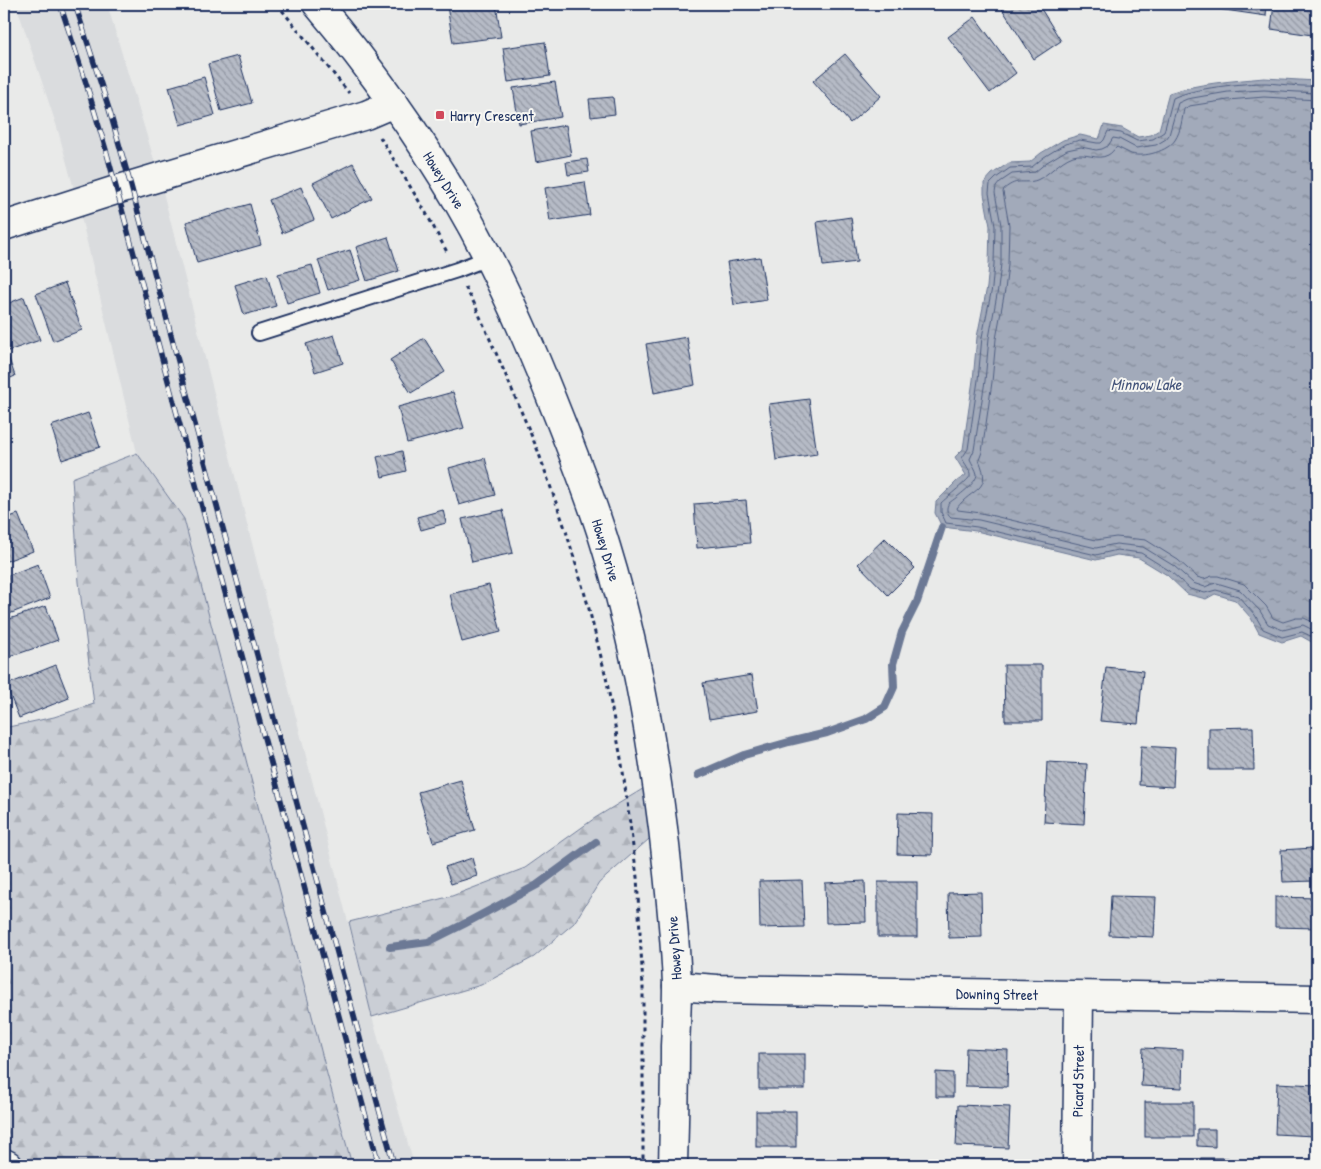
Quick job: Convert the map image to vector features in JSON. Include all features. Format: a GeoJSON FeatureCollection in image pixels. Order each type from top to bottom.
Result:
{"type":"FeatureCollection","features":[{"type":"Feature","properties":{"kind":"main road","name":"Howey Drive"},"geometry":{"type":"LineString","coordinates":[[317,4],[368,66],[459,203],[488,258],[542,375],[588,490],[606,546],[624,609],[651,744],[672,911],[677,986],[673,1165]]}},
{"type":"Feature","properties":{"kind":"main road"},"geometry":{"type":"LineString","coordinates":[[4,226],[116,190],[366,115],[394,103]]}},
{"type":"Feature","properties":{"kind":"main road","name":"Downing Street"},"geometry":{"type":"LineString","coordinates":[[677,986],[717,989],[1317,999]]}},
{"type":"Feature","properties":{"kind":"main road","name":"Picard Street"},"geometry":{"type":"LineString","coordinates":[[1077,1165],[1080,996]]}},
{"type":"Feature","properties":{"kind":"main road"},"geometry":{"type":"LineString","coordinates":[[4,1163],[8,1165]]}},
{"type":"Feature","properties":{"kind":"lane"},"geometry":{"type":"LineString","coordinates":[[259,333],[457,270],[488,258]]}},
{"type":"Feature","properties":{"kind":"path"},"geometry":{"type":"LineString","coordinates":[[277,4],[366,115],[426,211],[478,312],[538,451],[574,559],[606,677],[622,764],[637,877],[643,987],[643,1165]]}},
{"type":"Feature","properties":{"kind":"shaded area"},"geometry":{"type":"Polygon","coordinates":[[[16,4],[107,4],[159,176],[372,1017],[414,1165],[352,1165],[184,519],[137,453],[77,200],[57,127],[16,4]]]}},
{"type":"Feature","properties":{"kind":"green space"},"geometry":{"type":"Polygon","coordinates":[[[137,453],[184,519],[352,1165],[4,1165],[4,728],[54,717],[94,704],[79,582],[72,478],[137,453]]]}},
{"type":"Feature","properties":{"kind":"green space"},"geometry":{"type":"Polygon","coordinates":[[[659,779],[665,825],[599,883],[574,923],[534,957],[481,985],[372,1017],[349,922],[452,896],[525,868],[595,818],[659,779]]]}},
{"type":"Feature","properties":{"kind":"water","name":"Minnow Lake"},"geometry":{"type":"Polygon","coordinates":[[[1264,78],[1317,81],[1317,645],[1301,636],[1282,642],[1259,633],[1251,618],[1235,600],[1215,594],[1206,599],[1187,594],[1167,575],[1139,558],[1117,555],[1096,560],[976,531],[942,527],[935,513],[936,502],[957,481],[966,475],[955,457],[963,449],[977,337],[987,287],[990,226],[984,194],[984,183],[992,174],[1009,163],[1030,162],[1063,140],[1080,135],[1099,139],[1104,125],[1122,128],[1138,137],[1151,135],[1159,130],[1169,93],[1228,81],[1264,78]]]}},
{"type":"Feature","properties":{"kind":"building"},"geometry":{"type":"Polygon","coordinates":[[[496,4],[501,37],[453,43],[447,6],[496,4]]]}},
{"type":"Feature","properties":{"kind":"building"},"geometry":{"type":"Polygon","coordinates":[[[837,4],[851,4],[843,10],[837,4]]]}},
{"type":"Feature","properties":{"kind":"building"},"geometry":{"type":"Polygon","coordinates":[[[999,4],[1038,4],[1061,41],[1034,59],[999,4]]]}},
{"type":"Feature","properties":{"kind":"building"},"geometry":{"type":"Polygon","coordinates":[[[1219,4],[1267,4],[1266,16],[1218,9],[1219,4]]]}},
{"type":"Feature","properties":{"kind":"building"},"geometry":{"type":"Polygon","coordinates":[[[1274,4],[1317,4],[1312,35],[1271,29],[1274,4]]]}},
{"type":"Feature","properties":{"kind":"building"},"geometry":{"type":"Polygon","coordinates":[[[975,17],[1016,73],[990,93],[948,37],[975,17]]]}},
{"type":"Feature","properties":{"kind":"building"},"geometry":{"type":"Polygon","coordinates":[[[545,42],[550,76],[508,82],[503,48],[545,42]]]}},
{"type":"Feature","properties":{"kind":"building"},"geometry":{"type":"Polygon","coordinates":[[[845,54],[881,96],[850,123],[813,81],[845,54]]]}},
{"type":"Feature","properties":{"kind":"building"},"geometry":{"type":"Polygon","coordinates":[[[238,56],[252,103],[221,111],[208,64],[238,56]]]}},
{"type":"Feature","properties":{"kind":"building"},"geometry":{"type":"Polygon","coordinates":[[[204,77],[215,115],[180,125],[169,87],[204,77]]]}},
{"type":"Feature","properties":{"kind":"building"},"geometry":{"type":"Polygon","coordinates":[[[555,82],[561,117],[519,124],[513,88],[555,82]]]}},
{"type":"Feature","properties":{"kind":"building"},"geometry":{"type":"Polygon","coordinates":[[[613,97],[615,114],[591,117],[589,99],[613,97]]]}},
{"type":"Feature","properties":{"kind":"building"},"geometry":{"type":"Polygon","coordinates":[[[566,125],[571,155],[536,162],[531,131],[566,125]]]}},
{"type":"Feature","properties":{"kind":"building"},"geometry":{"type":"Polygon","coordinates":[[[587,159],[589,172],[568,175],[566,162],[587,159]]]}},
{"type":"Feature","properties":{"kind":"building"},"geometry":{"type":"Polygon","coordinates":[[[353,163],[372,198],[331,219],[313,183],[353,163]]]}},
{"type":"Feature","properties":{"kind":"building"},"geometry":{"type":"Polygon","coordinates":[[[585,182],[590,215],[550,221],[545,188],[585,182]]]}},
{"type":"Feature","properties":{"kind":"building"},"geometry":{"type":"Polygon","coordinates":[[[301,187],[314,220],[282,233],[269,200],[301,187]]]}},
{"type":"Feature","properties":{"kind":"building"},"geometry":{"type":"Polygon","coordinates":[[[250,204],[261,245],[197,263],[186,222],[250,204]]]}},
{"type":"Feature","properties":{"kind":"building"},"geometry":{"type":"Polygon","coordinates":[[[851,217],[857,262],[823,266],[817,222],[851,217]]]}},
{"type":"Feature","properties":{"kind":"building"},"geometry":{"type":"Polygon","coordinates":[[[388,237],[399,271],[367,281],[356,247],[388,237]]]}},
{"type":"Feature","properties":{"kind":"building"},"geometry":{"type":"Polygon","coordinates":[[[350,250],[360,280],[328,290],[318,260],[350,250]]]}},
{"type":"Feature","properties":{"kind":"building"},"geometry":{"type":"Polygon","coordinates":[[[760,257],[767,300],[734,305],[727,262],[760,257]]]}},
{"type":"Feature","properties":{"kind":"building"},"geometry":{"type":"Polygon","coordinates":[[[312,265],[320,293],[287,303],[278,274],[312,265]]]}},
{"type":"Feature","properties":{"kind":"building"},"geometry":{"type":"Polygon","coordinates":[[[267,275],[276,306],[244,315],[235,285],[267,275]]]}},
{"type":"Feature","properties":{"kind":"building"},"geometry":{"type":"Polygon","coordinates":[[[65,283],[82,330],[53,341],[36,294],[65,283]]]}},
{"type":"Feature","properties":{"kind":"building"},"geometry":{"type":"Polygon","coordinates":[[[24,297],[40,340],[8,351],[4,341],[4,305],[24,297]]]}},
{"type":"Feature","properties":{"kind":"building"},"geometry":{"type":"Polygon","coordinates":[[[334,335],[343,363],[315,372],[306,344],[334,335]]]}},
{"type":"Feature","properties":{"kind":"building"},"geometry":{"type":"Polygon","coordinates":[[[687,337],[695,385],[654,393],[646,344],[687,337]]]}},
{"type":"Feature","properties":{"kind":"building"},"geometry":{"type":"Polygon","coordinates":[[[424,338],[445,372],[411,393],[390,360],[424,338]]]}},
{"type":"Feature","properties":{"kind":"building"},"geometry":{"type":"Polygon","coordinates":[[[8,356],[15,376],[4,381],[4,358],[8,356]]]}},
{"type":"Feature","properties":{"kind":"building"},"geometry":{"type":"Polygon","coordinates":[[[453,392],[464,428],[407,443],[398,407],[453,392]]]}},
{"type":"Feature","properties":{"kind":"building"},"geometry":{"type":"Polygon","coordinates":[[[809,399],[817,454],[776,460],[769,404],[809,399]]]}},
{"type":"Feature","properties":{"kind":"building"},"geometry":{"type":"Polygon","coordinates":[[[88,413],[100,447],[62,460],[51,426],[88,413]]]}},
{"type":"Feature","properties":{"kind":"building"},"geometry":{"type":"Polygon","coordinates":[[[402,451],[406,471],[382,477],[377,457],[402,451]]]}},
{"type":"Feature","properties":{"kind":"building"},"geometry":{"type":"Polygon","coordinates":[[[485,458],[495,495],[459,505],[449,468],[485,458]]]}},
{"type":"Feature","properties":{"kind":"building"},"geometry":{"type":"Polygon","coordinates":[[[746,500],[750,543],[697,548],[694,504],[746,500]]]}},
{"type":"Feature","properties":{"kind":"building"},"geometry":{"type":"Polygon","coordinates":[[[443,510],[446,523],[421,530],[417,517],[443,510]]]}},
{"type":"Feature","properties":{"kind":"building"},"geometry":{"type":"Polygon","coordinates":[[[503,510],[513,553],[472,562],[462,519],[503,510]]]}},
{"type":"Feature","properties":{"kind":"building"},"geometry":{"type":"Polygon","coordinates":[[[18,514],[33,551],[4,562],[4,519],[18,514]]]}},
{"type":"Feature","properties":{"kind":"building"},"geometry":{"type":"Polygon","coordinates":[[[885,538],[915,568],[888,595],[858,564],[885,538]]]}},
{"type":"Feature","properties":{"kind":"building"},"geometry":{"type":"Polygon","coordinates":[[[38,564],[50,598],[4,616],[4,577],[38,564]]]}},
{"type":"Feature","properties":{"kind":"building"},"geometry":{"type":"Polygon","coordinates":[[[489,585],[501,632],[462,642],[450,594],[489,585]]]}},
{"type":"Feature","properties":{"kind":"building"},"geometry":{"type":"Polygon","coordinates":[[[46,606],[58,640],[9,657],[4,643],[4,621],[46,606]]]}},
{"type":"Feature","properties":{"kind":"building"},"geometry":{"type":"Polygon","coordinates":[[[56,665],[69,698],[19,718],[6,685],[56,665]]]}},
{"type":"Feature","properties":{"kind":"building"},"geometry":{"type":"Polygon","coordinates":[[[1004,665],[1042,665],[1042,721],[1005,721],[1004,665]]]}},
{"type":"Feature","properties":{"kind":"building"},"geometry":{"type":"Polygon","coordinates":[[[1106,667],[1143,671],[1138,724],[1100,721],[1106,667]]]}},
{"type":"Feature","properties":{"kind":"building"},"geometry":{"type":"Polygon","coordinates":[[[752,675],[758,711],[709,719],[703,683],[752,675]]]}},
{"type":"Feature","properties":{"kind":"building"},"geometry":{"type":"Polygon","coordinates":[[[1253,727],[1254,770],[1209,770],[1209,728],[1253,727]]]}},
{"type":"Feature","properties":{"kind":"building"},"geometry":{"type":"Polygon","coordinates":[[[1141,746],[1175,748],[1173,787],[1139,785],[1141,746]]]}},
{"type":"Feature","properties":{"kind":"building"},"geometry":{"type":"Polygon","coordinates":[[[1047,762],[1087,764],[1084,824],[1044,822],[1047,762]]]}},
{"type":"Feature","properties":{"kind":"building"},"geometry":{"type":"Polygon","coordinates":[[[461,780],[475,830],[433,842],[418,792],[461,780]]]}},
{"type":"Feature","properties":{"kind":"building"},"geometry":{"type":"Polygon","coordinates":[[[898,813],[933,814],[932,855],[897,854],[898,813]]]}},
{"type":"Feature","properties":{"kind":"building"},"geometry":{"type":"Polygon","coordinates":[[[1313,848],[1314,881],[1283,882],[1281,850],[1313,848]]]}},
{"type":"Feature","properties":{"kind":"building"},"geometry":{"type":"Polygon","coordinates":[[[472,858],[477,876],[451,884],[445,867],[472,858]]]}},
{"type":"Feature","properties":{"kind":"building"},"geometry":{"type":"Polygon","coordinates":[[[802,880],[804,927],[760,928],[759,881],[802,880]]]}},
{"type":"Feature","properties":{"kind":"building"},"geometry":{"type":"Polygon","coordinates":[[[865,881],[866,922],[826,923],[825,883],[865,881]]]}},
{"type":"Feature","properties":{"kind":"building"},"geometry":{"type":"Polygon","coordinates":[[[878,882],[917,882],[917,937],[878,937],[878,882]]]}},
{"type":"Feature","properties":{"kind":"building"},"geometry":{"type":"Polygon","coordinates":[[[981,892],[982,937],[949,938],[948,893],[981,892]]]}},
{"type":"Feature","properties":{"kind":"building"},"geometry":{"type":"Polygon","coordinates":[[[1111,896],[1156,897],[1154,937],[1109,935],[1111,896]]]}},
{"type":"Feature","properties":{"kind":"building"},"geometry":{"type":"Polygon","coordinates":[[[1275,897],[1317,898],[1317,928],[1275,927],[1275,897]]]}},
{"type":"Feature","properties":{"kind":"building"},"geometry":{"type":"Polygon","coordinates":[[[966,1048],[1008,1050],[1007,1087],[965,1086],[966,1048]]]}},
{"type":"Feature","properties":{"kind":"building"},"geometry":{"type":"Polygon","coordinates":[[[1143,1048],[1183,1050],[1182,1088],[1141,1086],[1143,1048]]]}},
{"type":"Feature","properties":{"kind":"building"},"geometry":{"type":"Polygon","coordinates":[[[759,1054],[805,1054],[805,1089],[759,1089],[759,1054]]]}},
{"type":"Feature","properties":{"kind":"building"},"geometry":{"type":"Polygon","coordinates":[[[936,1072],[953,1073],[953,1097],[936,1097],[936,1072]]]}},
{"type":"Feature","properties":{"kind":"building"},"geometry":{"type":"Polygon","coordinates":[[[1277,1083],[1316,1085],[1314,1136],[1275,1134],[1277,1083]]]}},
{"type":"Feature","properties":{"kind":"building"},"geometry":{"type":"Polygon","coordinates":[[[1145,1102],[1193,1102],[1193,1137],[1145,1137],[1145,1102]]]}},
{"type":"Feature","properties":{"kind":"building"},"geometry":{"type":"Polygon","coordinates":[[[958,1105],[1010,1107],[1008,1148],[956,1146],[958,1105]]]}},
{"type":"Feature","properties":{"kind":"building"},"geometry":{"type":"Polygon","coordinates":[[[756,1111],[796,1111],[796,1147],[756,1147],[756,1111]]]}},
{"type":"Feature","properties":{"kind":"building"},"geometry":{"type":"Polygon","coordinates":[[[1197,1129],[1215,1129],[1215,1147],[1197,1146],[1197,1129]]]}},
{"type":"Feature","properties":{"kind":"building"},"geometry":{"type":"Polygon","coordinates":[[[1201,1158],[1228,1158],[1228,1165],[1201,1165],[1201,1158]]]}},
{"type":"Feature","properties":{"kind":"waterway"},"geometry":{"type":"LineString","coordinates":[[698,775],[744,755],[827,733],[866,719],[885,707],[894,687],[893,664],[902,632],[917,602],[942,527]]}},
{"type":"Feature","properties":{"kind":"waterway"},"geometry":{"type":"LineString","coordinates":[[390,947],[428,942],[464,924],[537,885],[596,842]]}},
{"type":"Feature","properties":{"kind":"railway"},"geometry":{"type":"LineString","coordinates":[[60,4],[106,150],[379,1165]]}},
{"type":"Feature","properties":{"kind":"railway"},"geometry":{"type":"LineString","coordinates":[[75,4],[109,109],[131,186],[394,1165]]}},
{"type":"Feature","properties":{"kind":"place","name":"Harry Crescent"},"geometry":{"type":"Point","coordinates":[440,115]}}]}
